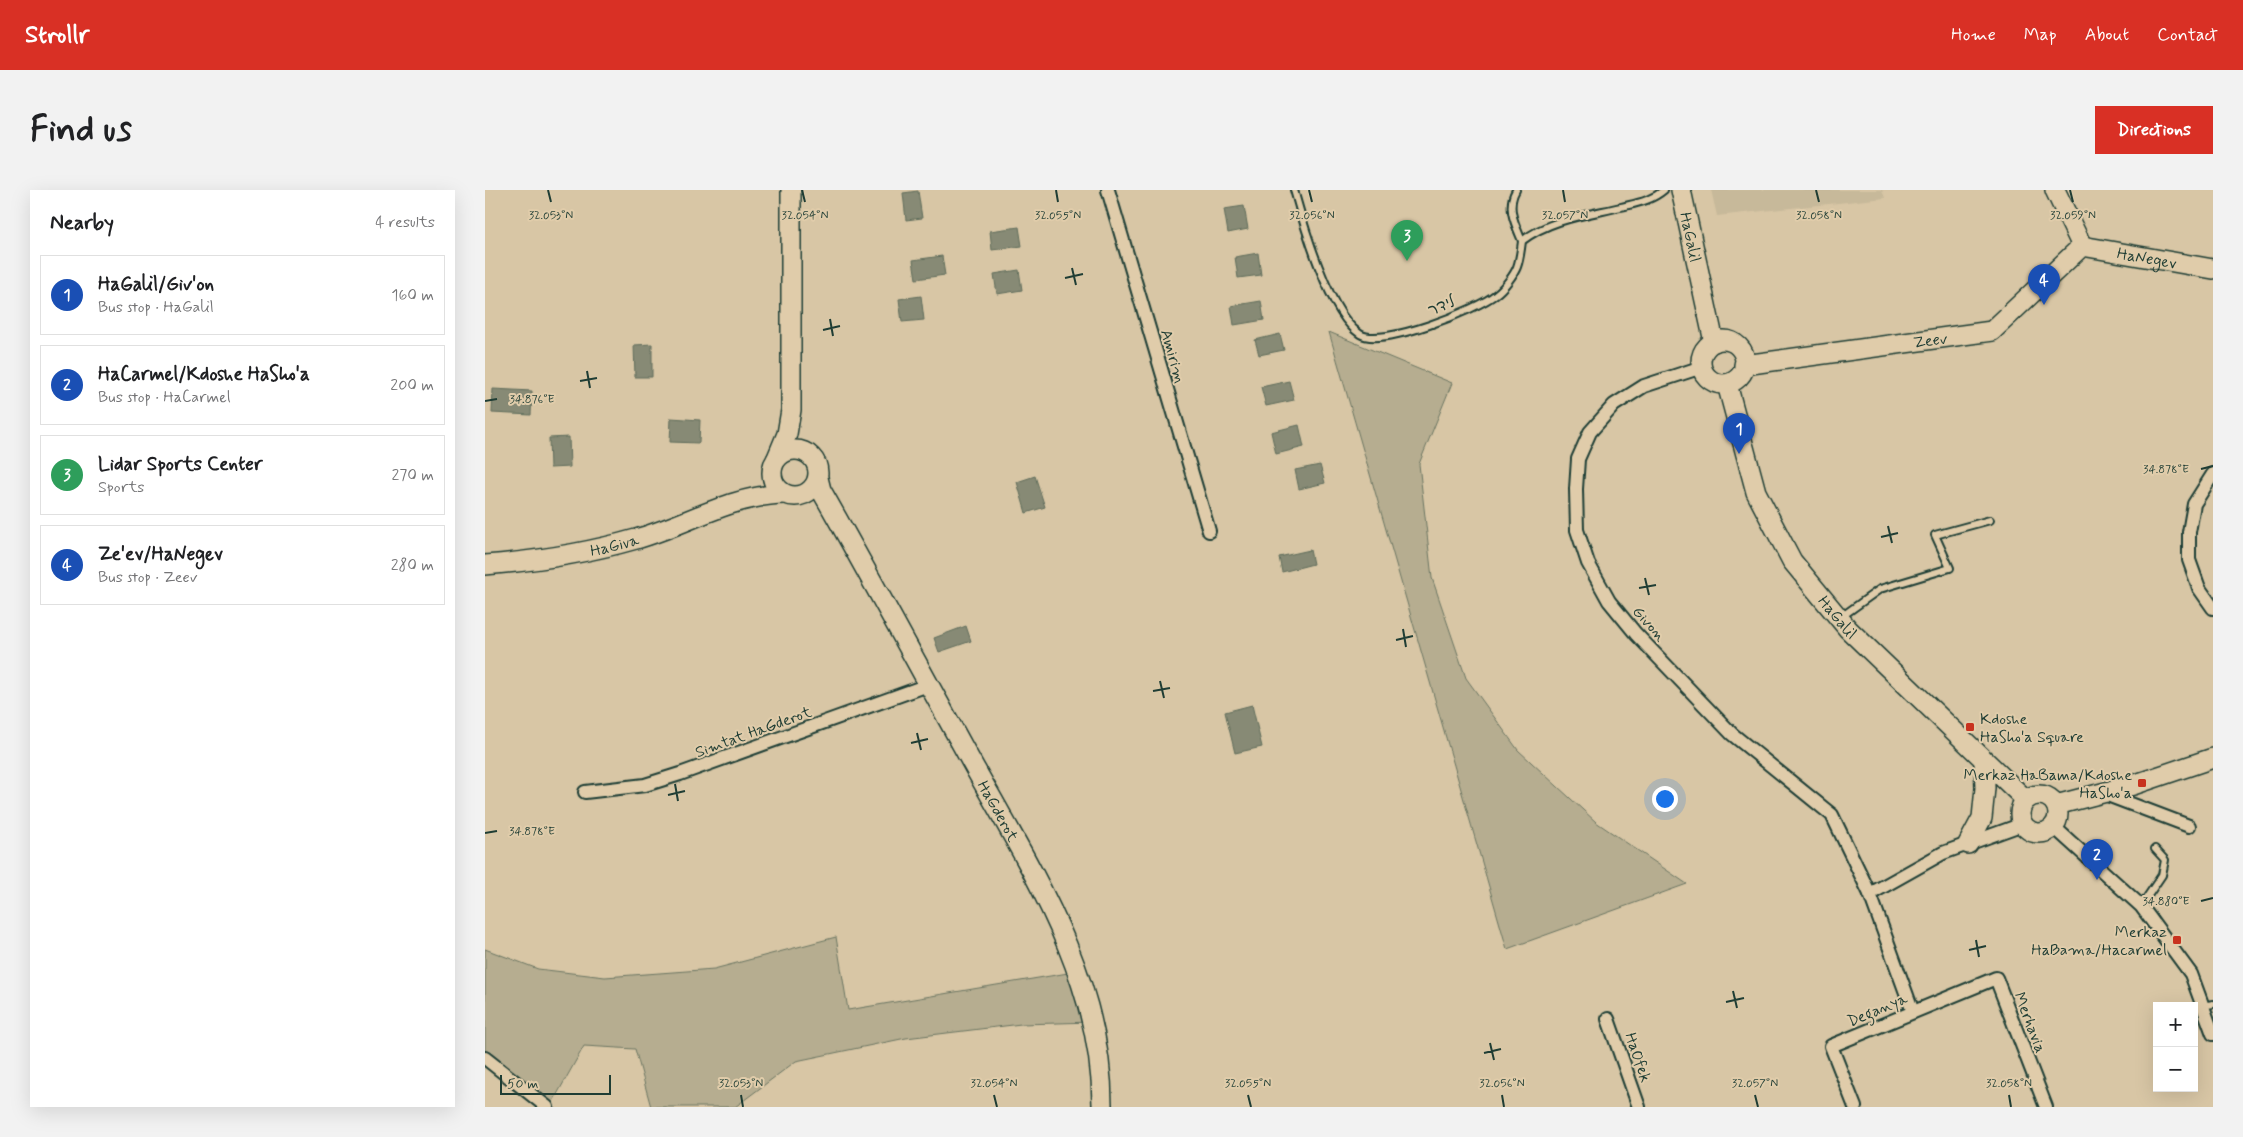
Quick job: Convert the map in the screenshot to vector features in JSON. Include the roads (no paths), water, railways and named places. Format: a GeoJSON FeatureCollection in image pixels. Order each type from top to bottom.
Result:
{"type":"FeatureCollection","features":[{"type":"Feature","properties":{"kind":"street","name":"HaGiva"},"geometry":{"type":"LineString","coordinates":[[737,501],[753,489],[775,462],[787,434],[791,395],[791,190]]}},
{"type":"Feature","properties":{"kind":"street","name":"Amirim"},"geometry":{"type":"LineString","coordinates":[[1108,190],[1209,531]]}},
{"type":"Feature","properties":{"kind":"street","name":"HaGalil"},"geometry":{"type":"LineString","coordinates":[[1681,190],[1720,341]]}},
{"type":"Feature","properties":{"kind":"street","name":"HaGalil"},"geometry":{"type":"LineString","coordinates":[[1694,190],[1720,341]]}},
{"type":"Feature","properties":{"kind":"street"},"geometry":{"type":"LineString","coordinates":[[2055,190],[2082,246]]}},
{"type":"Feature","properties":{"kind":"street","name":"HaNegev"},"geometry":{"type":"LineString","coordinates":[[2082,246],[2213,269]]}},
{"type":"Feature","properties":{"kind":"street","name":"Zeev"},"geometry":{"type":"LineString","coordinates":[[1744,365],[1992,331],[2082,246]]}},
{"type":"Feature","properties":{"kind":"street"},"geometry":{"type":"LineString","coordinates":[[1720,341],[1741,350],[1744,365],[1739,376],[1727,384],[1715,383],[1708,379],[1700,363],[1705,348],[1720,341]]}},
{"type":"Feature","properties":{"kind":"street","name":"Givon"},"geometry":{"type":"LineString","coordinates":[[1702,367],[1644,386],[1614,405],[1590,432],[1578,459],[1576,489],[1577,530],[1588,563],[1609,601],[1636,634],[1732,734],[1832,815],[1870,894],[1913,1012]]}},
{"type":"Feature","properties":{"kind":"street","name":"HaGalil"},"geometry":{"type":"LineString","coordinates":[[1727,384],[1756,492],[1792,561],[1839,619],[1984,761],[2027,800]]}},
{"type":"Feature","properties":{"kind":"street","name":"HaGiva"},"geometry":{"type":"LineString","coordinates":[[791,395],[798,429],[811,456]]}},
{"type":"Feature","properties":{"kind":"street"},"geometry":{"type":"LineString","coordinates":[[790,450],[798,450],[811,456],[816,462],[818,478],[810,491],[790,496],[775,486],[772,479],[775,462],[790,450]]}},
{"type":"Feature","properties":{"kind":"street"},"geometry":{"type":"LineString","coordinates":[[2213,474],[2194,504],[2189,532],[2189,560],[2199,588],[2213,608]]}},
{"type":"Feature","properties":{"kind":"street","name":"HaGderot"},"geometry":{"type":"LineString","coordinates":[[818,478],[821,490],[929,685],[1063,935],[1081,981],[1094,1026],[1099,1051],[1102,1107]]}},
{"type":"Feature","properties":{"kind":"street","name":"HaGiva"},"geometry":{"type":"LineString","coordinates":[[485,565],[551,558],[628,541],[671,527],[737,501],[758,496],[790,496]]}},
{"type":"Feature","properties":{"kind":"street","name":"HaGderot"},"geometry":{"type":"LineString","coordinates":[[790,496],[831,516],[844,532]]}},
{"type":"Feature","properties":{"kind":"street","name":"Simtat HaGderot"},"geometry":{"type":"LineString","coordinates":[[585,792],[645,785],[929,685]]}},
{"type":"Feature","properties":{"kind":"street"},"geometry":{"type":"LineString","coordinates":[[2056,805],[2133,785],[2213,758]]}},
{"type":"Feature","properties":{"kind":"street"},"geometry":{"type":"LineString","coordinates":[[1968,844],[1982,818],[1985,788],[1984,761]]}},
{"type":"Feature","properties":{"kind":"street"},"geometry":{"type":"LineString","coordinates":[[2102,793],[2189,826]]}},
{"type":"Feature","properties":{"kind":"street"},"geometry":{"type":"LineString","coordinates":[[2040,795],[2046,796],[2056,805],[2059,814],[2054,827],[2047,832],[2033,833],[2023,824],[2020,812],[2027,800],[2040,795]]}},
{"type":"Feature","properties":{"kind":"street"},"geometry":{"type":"LineString","coordinates":[[1870,894],[1943,852],[2023,824]]}},
{"type":"Feature","properties":{"kind":"street"},"geometry":{"type":"LineString","coordinates":[[2054,827],[2141,906],[2191,974],[2208,1005],[2213,1034]]}},
{"type":"Feature","properties":{"kind":"street","name":"Deganya"},"geometry":{"type":"LineString","coordinates":[[1855,1107],[1831,1046],[1995,978]]}},
{"type":"Feature","properties":{"kind":"street","name":"Merhavia"},"geometry":{"type":"LineString","coordinates":[[1995,978],[2046,1107]]}},
{"type":"Feature","properties":{"kind":"street","name":"HaOfek"},"geometry":{"type":"LineString","coordinates":[[1608,1018],[1639,1107]]}},
{"type":"Feature","properties":{"kind":"street"},"geometry":{"type":"LineString","coordinates":[[485,1058],[547,1107]]}},
{"type":"Feature","properties":{"kind":"lane","name":"לידר"},"geometry":{"type":"LineString","coordinates":[[1294,190],[1331,297],[1347,321],[1361,335],[1379,338],[1403,334],[1458,313],[1496,294],[1517,268],[1522,241]]}},
{"type":"Feature","properties":{"kind":"lane"},"geometry":{"type":"LineString","coordinates":[[1516,190],[1512,198],[1512,208],[1514,221],[1522,241],[1537,230],[1565,220],[1650,200],[1664,190]]}},
{"type":"Feature","properties":{"kind":"lane"},"geometry":{"type":"LineString","coordinates":[[1839,619],[1880,589],[1950,568],[1935,536],[1990,520]]}},
{"type":"Feature","properties":{"kind":"lane"},"geometry":{"type":"LineString","coordinates":[[2141,906],[2162,876],[2165,860],[2155,849]]}},
{"type":"Feature","properties":{"kind":"place","name":"Lidar Sports Center"},"geometry":{"type":"Point","coordinates":[1407,261]}},
{"type":"Feature","properties":{"kind":"place","name":"Ze'ev/HaNegev"},"geometry":{"type":"Point","coordinates":[2044,305]}},
{"type":"Feature","properties":{"kind":"place","name":"HaGalil/Giv'on"},"geometry":{"type":"Point","coordinates":[1739,454]}},
{"type":"Feature","properties":{"kind":"place","name":"Kdoshe HaSho'a Square"},"geometry":{"type":"Point","coordinates":[1970,727]}},
{"type":"Feature","properties":{"kind":"place","name":"Merkaz HaBama/Kdoshe HaSho'a"},"geometry":{"type":"Point","coordinates":[2142,783]}},
{"type":"Feature","properties":{"kind":"place","name":"HaCarmel/Kdoshe HaSho'a"},"geometry":{"type":"Point","coordinates":[2097,880]}},
{"type":"Feature","properties":{"kind":"place","name":"Merkaz HaBama/Hacarmel"},"geometry":{"type":"Point","coordinates":[2177,940]}}]}
